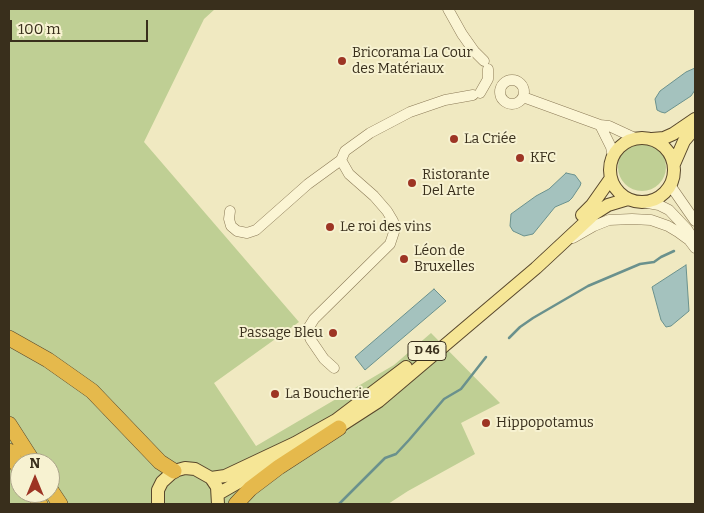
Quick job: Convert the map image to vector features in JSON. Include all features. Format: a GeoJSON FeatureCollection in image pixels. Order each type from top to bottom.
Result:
{"type":"FeatureCollection","features":[{"type":"Feature","properties":{"kind":"highway"},"geometry":{"type":"LineString","coordinates":[[9,338],[48,360],[92,391],[154,456],[174,471]]}},
{"type":"Feature","properties":{"kind":"highway"},"geometry":{"type":"LineString","coordinates":[[9,424],[28,453]]}},
{"type":"Feature","properties":{"kind":"highway"},"geometry":{"type":"LineString","coordinates":[[236,504],[257,483],[339,428]]}},
{"type":"Feature","properties":{"kind":"main road"},"geometry":{"type":"LineString","coordinates":[[652,139],[662,144],[670,154],[674,164],[674,174],[670,185],[663,194],[653,200],[642,202],[620,194],[611,178],[610,162],[620,145],[637,138],[664,138],[695,119]]}},
{"type":"Feature","properties":{"kind":"main road"},"geometry":{"type":"LineString","coordinates":[[674,164],[684,141],[695,128]]}},
{"type":"Feature","properties":{"kind":"main road","name":"D 46"},"geometry":{"type":"LineString","coordinates":[[211,478],[225,476],[295,443],[336,420],[377,391],[564,234],[592,205],[611,178]]}},
{"type":"Feature","properties":{"kind":"main road","name":"D 46"},"geometry":{"type":"LineString","coordinates":[[218,499],[294,450],[339,428],[379,401],[536,268],[594,214],[608,205],[628,198]]}},
{"type":"Feature","properties":{"kind":"main road"},"geometry":{"type":"LineString","coordinates":[[158,504],[158,490],[162,482],[174,471],[185,468],[195,469],[211,478],[218,499]]}},
{"type":"Feature","properties":{"kind":"street"},"geometry":{"type":"LineString","coordinates":[[230,211],[229,219],[231,226],[237,231],[247,233],[256,230],[308,184],[341,160],[345,151],[383,126],[410,112],[445,100],[476,94],[488,79],[486,65],[462,34],[448,9]]}},
{"type":"Feature","properties":{"kind":"street"},"geometry":{"type":"LineString","coordinates":[[523,97],[600,125],[609,126],[637,138]]}},
{"type":"Feature","properties":{"kind":"street"},"geometry":{"type":"LineString","coordinates":[[600,125],[611,147],[613,157]]}},
{"type":"Feature","properties":{"kind":"street"},"geometry":{"type":"LineString","coordinates":[[334,368],[324,359],[311,340],[308,327],[390,244],[394,232],[393,221],[387,211],[374,196],[349,174],[341,160]]}},
{"type":"Feature","properties":{"kind":"street"},"geometry":{"type":"LineString","coordinates":[[670,185],[695,221]]}},
{"type":"Feature","properties":{"kind":"street"},"geometry":{"type":"LineString","coordinates":[[642,202],[659,205],[669,210],[688,228],[695,241]]}},
{"type":"Feature","properties":{"kind":"street"},"geometry":{"type":"LineString","coordinates":[[536,268],[574,237],[609,220],[651,220],[678,232],[689,240],[695,248]]}},
{"type":"Feature","properties":{"kind":"green space"},"geometry":{"type":"Polygon","coordinates":[[[9,9],[215,9],[204,19],[144,142],[299,322],[214,383],[256,446],[394,365],[431,333],[500,403],[461,423],[475,454],[388,504],[9,504],[9,9]]]}},
{"type":"Feature","properties":{"kind":"green space"},"geometry":{"type":"Polygon","coordinates":[[[637,143],[647,143],[659,150],[666,162],[666,172],[659,184],[647,191],[637,191],[629,187],[622,180],[618,172],[618,162],[622,154],[629,147],[637,143]]]}},
{"type":"Feature","properties":{"kind":"water"},"geometry":{"type":"Polygon","coordinates":[[[695,68],[695,90],[691,96],[665,113],[657,110],[655,99],[660,91],[686,72],[695,68]]]}},
{"type":"Feature","properties":{"kind":"water"},"geometry":{"type":"Polygon","coordinates":[[[566,173],[575,175],[581,183],[572,198],[555,207],[533,234],[524,236],[513,231],[510,226],[511,214],[549,189],[566,173]]]}},
{"type":"Feature","properties":{"kind":"water"},"geometry":{"type":"Polygon","coordinates":[[[686,265],[689,311],[671,326],[666,327],[661,320],[652,287],[686,265]]]}},
{"type":"Feature","properties":{"kind":"water"},"geometry":{"type":"Polygon","coordinates":[[[434,289],[446,301],[365,370],[355,357],[434,289]]]}},
{"type":"Feature","properties":{"kind":"waterway"},"geometry":{"type":"LineString","coordinates":[[509,338],[533,318],[588,286],[640,264],[654,262],[674,251]]}},
{"type":"Feature","properties":{"kind":"waterway"},"geometry":{"type":"LineString","coordinates":[[339,504],[385,458],[396,454],[444,399],[461,389],[486,357]]}},
{"type":"Feature","properties":{"kind":"place","name":"Bricorama La Cour des Matériaux"},"geometry":{"type":"Point","coordinates":[342,61]}},
{"type":"Feature","properties":{"kind":"place","name":"La Criée"},"geometry":{"type":"Point","coordinates":[454,139]}},
{"type":"Feature","properties":{"kind":"place","name":"KFC"},"geometry":{"type":"Point","coordinates":[520,158]}},
{"type":"Feature","properties":{"kind":"place","name":"Ristorante Del Arte"},"geometry":{"type":"Point","coordinates":[412,183]}},
{"type":"Feature","properties":{"kind":"place","name":"Le roi des vins"},"geometry":{"type":"Point","coordinates":[330,227]}},
{"type":"Feature","properties":{"kind":"place","name":"Léon de Bruxelles"},"geometry":{"type":"Point","coordinates":[404,259]}},
{"type":"Feature","properties":{"kind":"place","name":"Passage Bleu"},"geometry":{"type":"Point","coordinates":[333,333]}},
{"type":"Feature","properties":{"kind":"place","name":"La Boucherie"},"geometry":{"type":"Point","coordinates":[275,394]}},
{"type":"Feature","properties":{"kind":"place","name":"Hippopotamus"},"geometry":{"type":"Point","coordinates":[486,423]}}]}
